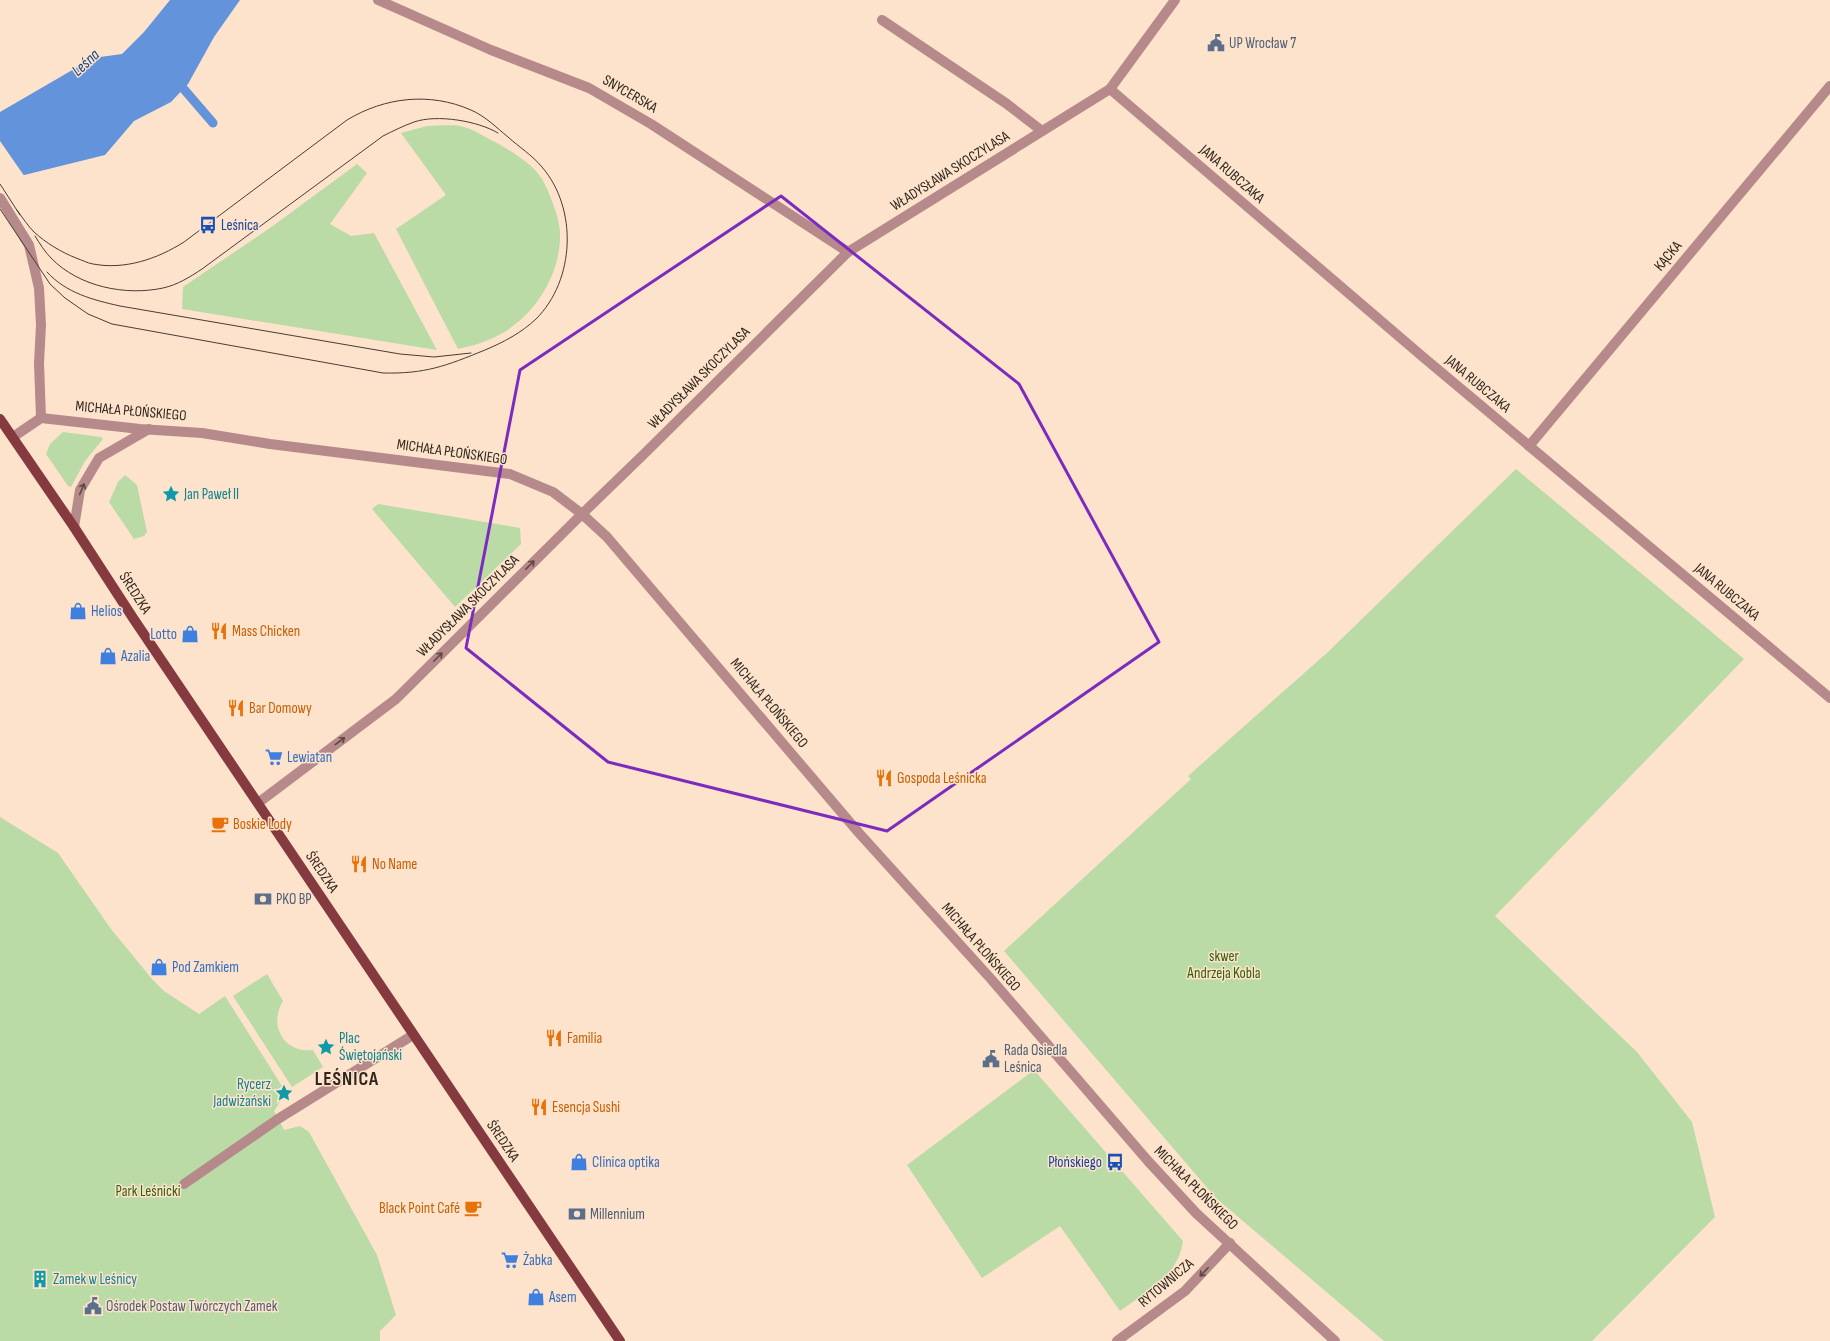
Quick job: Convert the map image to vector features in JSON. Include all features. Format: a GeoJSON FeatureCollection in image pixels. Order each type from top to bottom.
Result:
{"type":"FeatureCollection","features":[{"type":"Feature","properties":{"kind":"main road","name":"ŚREDZKA"},"geometry":{"type":"LineString","coordinates":[[0,419],[74,527],[132,618],[620,1341]]}},
{"type":"Feature","properties":{"kind":"street","name":"SNYCERSKA"},"geometry":{"type":"LineString","coordinates":[[379,0],[399,4],[491,50],[589,88],[651,124],[848,252]]}},
{"type":"Feature","properties":{"kind":"street","name":"WŁADYSŁAWA SKOCZYLASA"},"geometry":{"type":"LineString","coordinates":[[258,803],[396,699],[848,252],[1110,89],[1175,0]]}},
{"type":"Feature","properties":{"kind":"street"},"geometry":{"type":"LineString","coordinates":[[882,20],[1007,104],[1042,131]]}},
{"type":"Feature","properties":{"kind":"street","name":"KĄCKA"},"geometry":{"type":"LineString","coordinates":[[1529,446],[1830,86]]}},
{"type":"Feature","properties":{"kind":"street","name":"JANA RUBCZAKA"},"geometry":{"type":"LineString","coordinates":[[1110,89],[1529,446],[1830,698]]}},
{"type":"Feature","properties":{"kind":"street"},"geometry":{"type":"LineString","coordinates":[[1,199],[29,245],[39,288],[41,325],[39,363],[41,418],[13,437]]}},
{"type":"Feature","properties":{"kind":"street","name":"MICHAŁA PŁOŃSKIEGO"},"geometry":{"type":"LineString","coordinates":[[41,418],[202,433],[270,444],[510,474],[553,492],[582,514],[607,537],[860,833],[1111,1120],[1196,1213],[1335,1341]]}},
{"type":"Feature","properties":{"kind":"street"},"geometry":{"type":"LineString","coordinates":[[74,527],[80,490],[100,458],[149,429]]}},
{"type":"Feature","properties":{"kind":"street"},"geometry":{"type":"LineString","coordinates":[[184,1184],[278,1119],[413,1035]]}},
{"type":"Feature","properties":{"kind":"street","name":"RYTOWNICZA"},"geometry":{"type":"LineString","coordinates":[[1117,1341],[1185,1291],[1230,1243]]}},
{"type":"Feature","properties":{"kind":"highlighted area"},"geometry":{"type":"Polygon","coordinates":[[[781,196],[1019,384],[1159,642],[887,831],[608,762],[466,648],[520,370],[781,196]]]}},
{"type":"Feature","properties":{"kind":"green space"},"geometry":{"type":"Polygon","coordinates":[[[446,125],[468,128],[497,143],[521,158],[538,173],[542,179],[554,205],[560,227],[559,249],[556,265],[550,280],[533,308],[509,329],[495,337],[481,343],[458,349],[396,229],[446,195],[401,133],[427,126],[446,125]]]}},
{"type":"Feature","properties":{"kind":"green space"},"geometry":{"type":"Polygon","coordinates":[[[357,164],[367,173],[330,224],[351,236],[374,233],[437,350],[182,309],[183,287],[270,228],[357,164]]]}},
{"type":"Feature","properties":{"kind":"green space"},"geometry":{"type":"Polygon","coordinates":[[[63,432],[101,437],[103,439],[85,461],[71,487],[68,486],[46,454],[50,444],[63,432]]]}},
{"type":"Feature","properties":{"kind":"green space","name":"skwer Andrzeja Kobla"},"geometry":{"type":"Polygon","coordinates":[[[1516,469],[1744,659],[1495,916],[1637,1052],[1692,1122],[1715,1217],[1592,1341],[1384,1341],[1216,1198],[1004,951],[1191,779],[1188,776],[1328,652],[1516,469]]]}},
{"type":"Feature","properties":{"kind":"green space"},"geometry":{"type":"Polygon","coordinates":[[[125,475],[137,485],[147,532],[144,536],[134,539],[109,502],[118,482],[125,475]]]}},
{"type":"Feature","properties":{"kind":"green space"},"geometry":{"type":"Polygon","coordinates":[[[378,504],[520,528],[521,544],[455,607],[372,509],[378,504]]]}},
{"type":"Feature","properties":{"kind":"green space","name":"Park Leśnicki"},"geometry":{"type":"Polygon","coordinates":[[[0,817],[58,853],[111,929],[152,979],[164,991],[199,1014],[225,996],[282,1086],[277,1090],[280,1102],[274,1111],[284,1130],[300,1126],[309,1132],[377,1255],[396,1315],[380,1331],[380,1341],[0,1341],[0,817]]]}},
{"type":"Feature","properties":{"kind":"green space"},"geometry":{"type":"Polygon","coordinates":[[[267,974],[283,1001],[277,1020],[278,1028],[282,1036],[294,1047],[303,1050],[313,1050],[323,1067],[292,1087],[233,996],[267,974]]]}},
{"type":"Feature","properties":{"kind":"green space"},"geometry":{"type":"Polygon","coordinates":[[[1034,1070],[1183,1241],[1180,1254],[1168,1274],[1150,1290],[1120,1311],[1060,1226],[982,1278],[907,1165],[1034,1070]]]}},
{"type":"Feature","properties":{"kind":"water","name":"Leśna"},"geometry":{"type":"Polygon","coordinates":[[[170,0],[240,0],[214,37],[188,84],[171,102],[134,121],[105,155],[0,181],[0,112],[93,58],[122,54],[144,32],[170,0]]]}},
{"type":"Feature","properties":{"kind":"pier"},"geometry":{"type":"Polygon","coordinates":[[[0,141],[25,177],[0,183],[0,141]]]}},
{"type":"Feature","properties":{"kind":"waterway"},"geometry":{"type":"LineString","coordinates":[[176,80],[213,123]]}},
{"type":"Feature","properties":{"kind":"tram line"},"geometry":{"type":"LineString","coordinates":[[0,209],[50,284],[65,298],[88,314],[112,324],[383,373],[411,372],[447,365],[492,347],[524,329],[536,319],[549,303],[558,285],[565,265],[567,244],[566,223],[562,203],[554,184],[542,167],[530,155],[481,115],[455,104],[424,99],[392,102],[377,106],[347,120],[184,242],[174,248],[140,262],[105,265],[91,264],[76,258],[54,247],[34,232],[17,210]]}},
{"type":"Feature","properties":{"kind":"tram line"},"geometry":{"type":"LineString","coordinates":[[35,236],[49,256],[62,268],[89,282],[104,287],[134,291],[168,287],[188,278],[202,269],[383,136],[414,122],[434,119],[469,122],[498,133]]}},
{"type":"Feature","properties":{"kind":"tram line"},"geometry":{"type":"LineString","coordinates":[[0,184],[20,215]]}},
{"type":"Feature","properties":{"kind":"tram line"},"geometry":{"type":"LineString","coordinates":[[47,272],[54,279],[80,295],[120,306],[400,354],[434,357],[471,353]]}},
{"type":"Feature","properties":{"kind":"place","name":"UP Wrocław 7"},"geometry":{"type":"Point","coordinates":[1216,43]}},
{"type":"Feature","properties":{"kind":"place","name":"Leśnica"},"geometry":{"type":"Point","coordinates":[208,225]}},
{"type":"Feature","properties":{"kind":"place","name":"Jan Paweł II"},"geometry":{"type":"Point","coordinates":[171,494]}},
{"type":"Feature","properties":{"kind":"place","name":"Helios"},"geometry":{"type":"Point","coordinates":[78,611]}},
{"type":"Feature","properties":{"kind":"place","name":"Mass Chicken"},"geometry":{"type":"Point","coordinates":[219,631]}},
{"type":"Feature","properties":{"kind":"place","name":"Lotto"},"geometry":{"type":"Point","coordinates":[190,634]}},
{"type":"Feature","properties":{"kind":"place","name":"Azalia"},"geometry":{"type":"Point","coordinates":[108,656]}},
{"type":"Feature","properties":{"kind":"place","name":"Bar Domowy"},"geometry":{"type":"Point","coordinates":[236,708]}},
{"type":"Feature","properties":{"kind":"place","name":"Lewiatan"},"geometry":{"type":"Point","coordinates":[274,757]}},
{"type":"Feature","properties":{"kind":"place","name":"Gospoda Leśnicka"},"geometry":{"type":"Point","coordinates":[884,778]}},
{"type":"Feature","properties":{"kind":"place","name":"Boskie Lody"},"geometry":{"type":"Point","coordinates":[220,824]}},
{"type":"Feature","properties":{"kind":"place","name":"No Name"},"geometry":{"type":"Point","coordinates":[359,864]}},
{"type":"Feature","properties":{"kind":"place","name":"PKO BP"},"geometry":{"type":"Point","coordinates":[263,899]}},
{"type":"Feature","properties":{"kind":"place","name":"Pod Zamkiem"},"geometry":{"type":"Point","coordinates":[159,967]}},
{"type":"Feature","properties":{"kind":"place","name":"Familia"},"geometry":{"type":"Point","coordinates":[554,1038]}},
{"type":"Feature","properties":{"kind":"place","name":"Plac Świętojański"},"geometry":{"type":"Point","coordinates":[326,1047]}},
{"type":"Feature","properties":{"kind":"place","name":"Rada Osiedla Leśnica"},"geometry":{"type":"Point","coordinates":[991,1059]}},
{"type":"Feature","properties":{"kind":"place","name":"Rycerz Jadwiżański"},"geometry":{"type":"Point","coordinates":[284,1093]}},
{"type":"Feature","properties":{"kind":"place","name":"Esencja Sushi"},"geometry":{"type":"Point","coordinates":[539,1107]}},
{"type":"Feature","properties":{"kind":"place","name":"Clinica optika"},"geometry":{"type":"Point","coordinates":[579,1162]}},
{"type":"Feature","properties":{"kind":"place","name":"Płońskiego"},"geometry":{"type":"Point","coordinates":[1115,1162]}},
{"type":"Feature","properties":{"kind":"place","name":"Black Point Café"},"geometry":{"type":"Point","coordinates":[473,1208]}},
{"type":"Feature","properties":{"kind":"place","name":"Millennium"},"geometry":{"type":"Point","coordinates":[577,1214]}},
{"type":"Feature","properties":{"kind":"place","name":"Żabka"},"geometry":{"type":"Point","coordinates":[510,1260]}},
{"type":"Feature","properties":{"kind":"place","name":"Zamek w Leśnicy"},"geometry":{"type":"Point","coordinates":[40,1279]}},
{"type":"Feature","properties":{"kind":"place","name":"Asem"},"geometry":{"type":"Point","coordinates":[536,1297]}},
{"type":"Feature","properties":{"kind":"place","name":"Ośrodek Postaw Twórczych Zamek"},"geometry":{"type":"Point","coordinates":[93,1306]}},
{"type":"Feature","properties":{"kind":"district","name":"LEŚNICA"},"geometry":{"type":"Point","coordinates":[347,1079]}}]}
